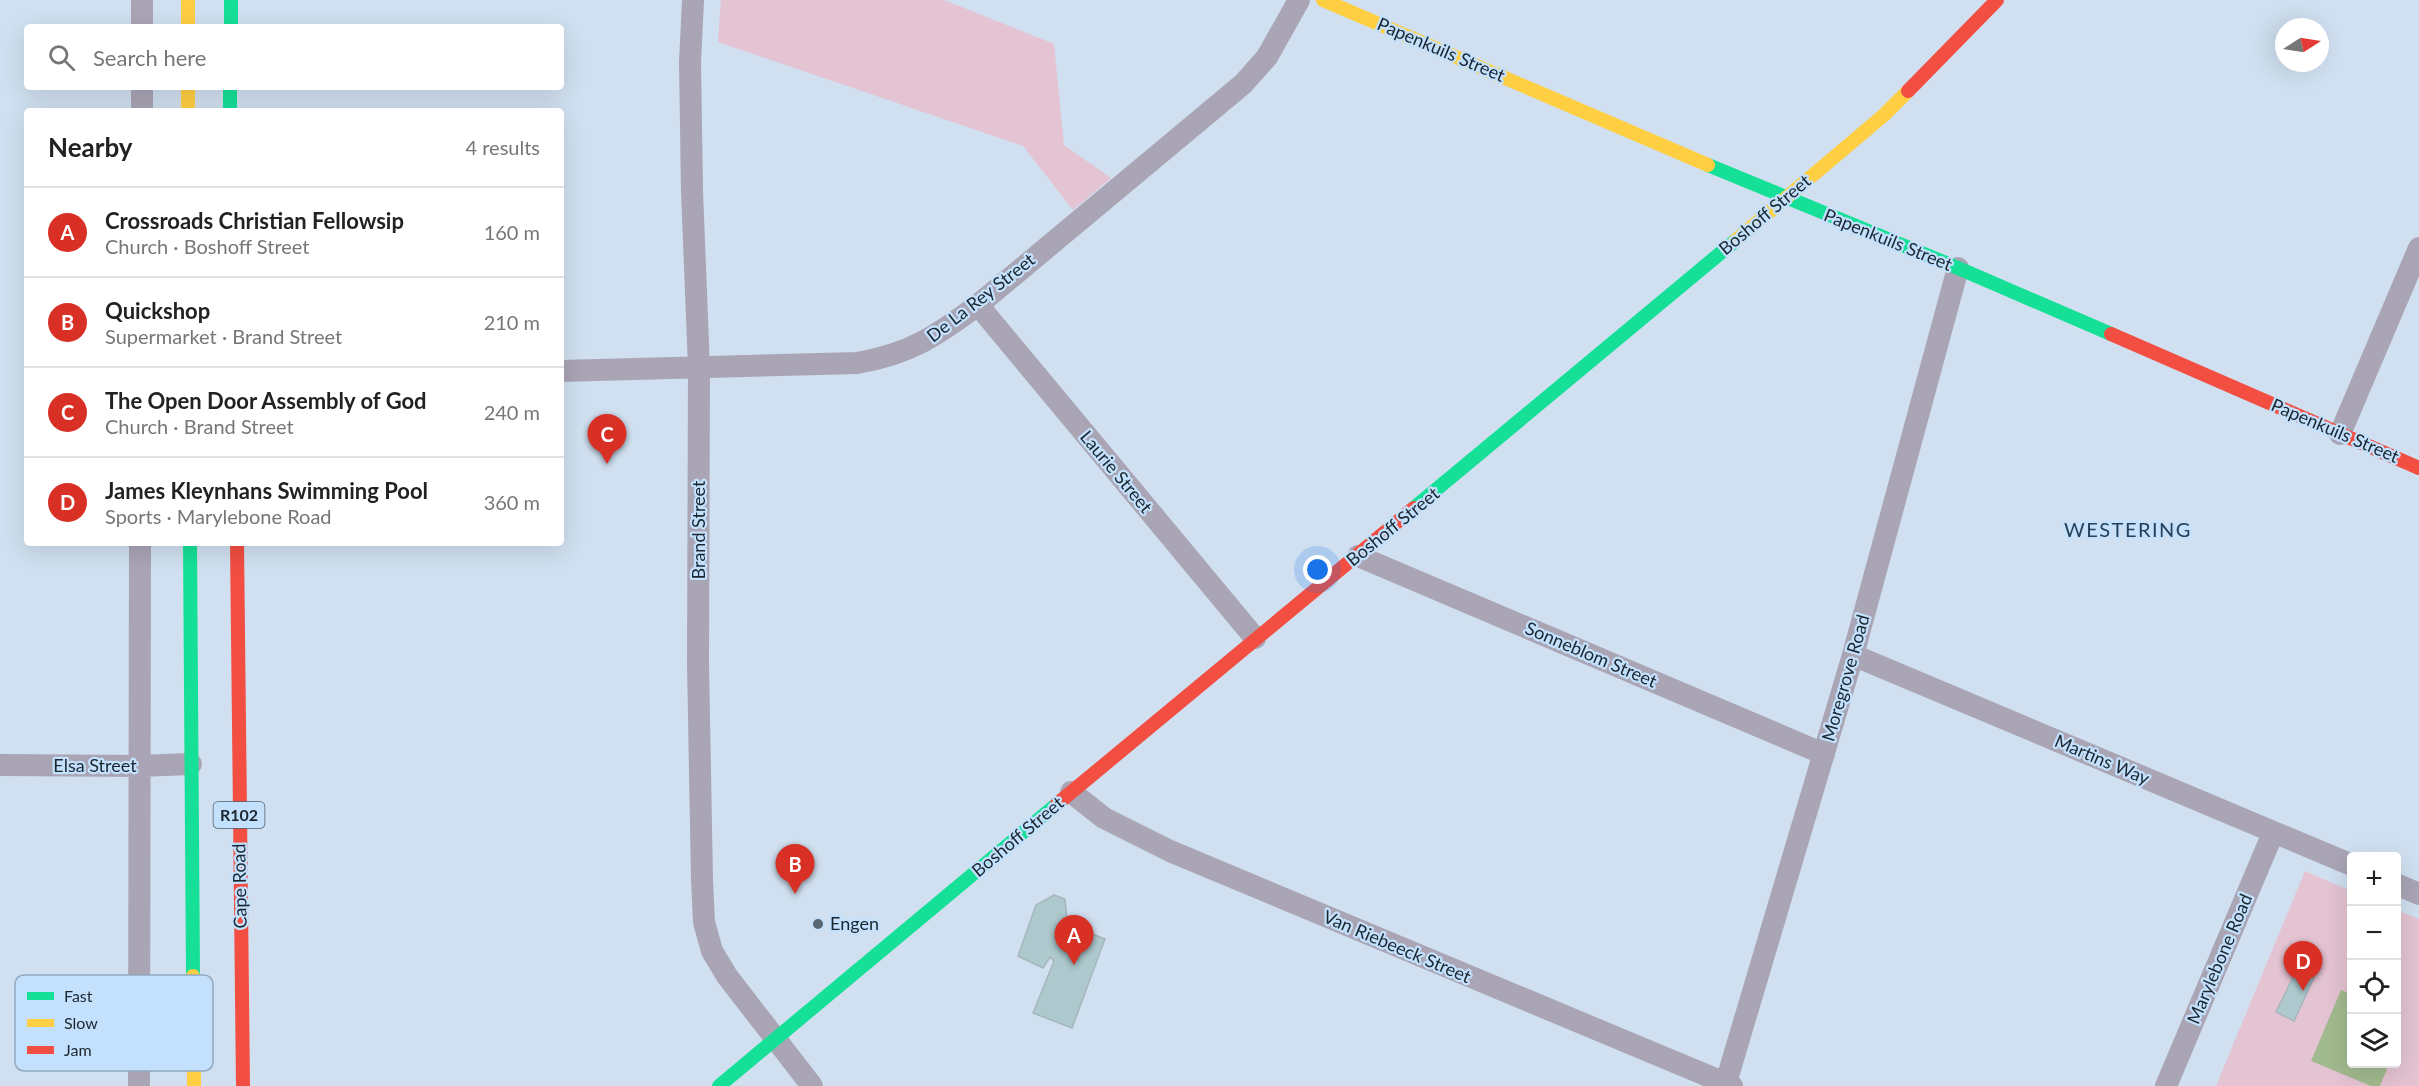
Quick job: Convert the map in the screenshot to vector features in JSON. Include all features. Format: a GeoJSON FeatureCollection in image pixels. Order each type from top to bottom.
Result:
{"type":"FeatureCollection","features":[{"type":"Feature","properties":{"kind":"street"},"geometry":{"type":"LineString","coordinates":[[142,0],[142,24]]}},
{"type":"Feature","properties":{"kind":"street"},"geometry":{"type":"LineString","coordinates":[[188,0],[188,24]]}},
{"type":"Feature","properties":{"kind":"street"},"geometry":{"type":"LineString","coordinates":[[231,0],[231,24]]}},
{"type":"Feature","properties":{"kind":"street","name":"Brand Street"},"geometry":{"type":"LineString","coordinates":[[693,0],[690,63],[699,368],[698,663],[704,922],[712,951],[727,976],[812,1086]]}},
{"type":"Feature","properties":{"kind":"street","name":"De La Rey Street"},"geometry":{"type":"LineString","coordinates":[[564,371],[857,363],[880,359],[920,345],[945,330],[978,305],[1243,84],[1267,57],[1299,0]]}},
{"type":"Feature","properties":{"kind":"street","name":"Papenkuils Street"},"geometry":{"type":"LineString","coordinates":[[1323,0],[1786,198],[1958,268],[2419,468]]}},
{"type":"Feature","properties":{"kind":"street","name":"Boshoff Street"},"geometry":{"type":"LineString","coordinates":[[719,1086],[1255,639],[1358,556],[1884,115],[1997,0]]}},
{"type":"Feature","properties":{"kind":"street"},"geometry":{"type":"LineString","coordinates":[[142,90],[142,108]]}},
{"type":"Feature","properties":{"kind":"street"},"geometry":{"type":"LineString","coordinates":[[188,90],[188,108]]}},
{"type":"Feature","properties":{"kind":"street"},"geometry":{"type":"LineString","coordinates":[[230,90],[230,108]]}},
{"type":"Feature","properties":{"kind":"street"},"geometry":{"type":"LineString","coordinates":[[2340,434],[2419,248]]}},
{"type":"Feature","properties":{"kind":"street","name":"Moregrove Road"},"geometry":{"type":"LineString","coordinates":[[1728,1085],[1853,655],[1958,268]]}},
{"type":"Feature","properties":{"kind":"street","name":"Laurie Street"},"geometry":{"type":"LineString","coordinates":[[978,305],[1255,639]]}},
{"type":"Feature","properties":{"kind":"street"},"geometry":{"type":"LineString","coordinates":[[139,975],[140,546]]}},
{"type":"Feature","properties":{"kind":"street","name":"R102"},"geometry":{"type":"LineString","coordinates":[[190,546],[193,975]]}},
{"type":"Feature","properties":{"kind":"street","name":"Cape Road"},"geometry":{"type":"LineString","coordinates":[[237,546],[243,1086]]}},
{"type":"Feature","properties":{"kind":"street","name":"Sonneblom Street"},"geometry":{"type":"LineString","coordinates":[[1358,556],[1824,753]]}},
{"type":"Feature","properties":{"kind":"street","name":"Martins Way"},"geometry":{"type":"LineString","coordinates":[[1853,655],[2347,863]]}},
{"type":"Feature","properties":{"kind":"street","name":"Elsa Street"},"geometry":{"type":"LineString","coordinates":[[0,765],[191,764]]}},
{"type":"Feature","properties":{"kind":"street","name":"Van Riebeeck Street"},"geometry":{"type":"LineString","coordinates":[[1071,792],[1104,818],[1170,851],[1728,1085]]}},
{"type":"Feature","properties":{"kind":"street","name":"Marylebone Road"},"geometry":{"type":"LineString","coordinates":[[2166,1086],[2274,833]]}},
{"type":"Feature","properties":{"kind":"street"},"geometry":{"type":"LineString","coordinates":[[2401,886],[2419,894]]}},
{"type":"Feature","properties":{"kind":"street","name":"R102"},"geometry":{"type":"LineString","coordinates":[[194,1071],[194,1086]]}},
{"type":"Feature","properties":{"kind":"shaded area"},"geometry":{"type":"Polygon","coordinates":[[[721,0],[944,0],[1054,44],[1064,145],[1111,178],[1073,210],[1023,146],[718,42],[721,0]]]}},
{"type":"Feature","properties":{"kind":"shaded area"},"geometry":{"type":"Polygon","coordinates":[[[2305,871],[2347,889],[2347,1068],[2401,1068],[2401,912],[2419,919],[2419,1086],[2216,1086],[2305,871]]]}},
{"type":"Feature","properties":{"kind":"shaded area"},"geometry":{"type":"Polygon","coordinates":[[[2341,990],[2347,992],[2347,1068],[2387,1068],[2380,1086],[2371,1086],[2311,1061],[2341,990]]]}},
{"type":"Feature","properties":{"kind":"building"},"geometry":{"type":"Polygon","coordinates":[[[1054,895],[1065,899],[1067,919],[1073,921],[1070,925],[1105,939],[1072,1028],[1033,1013],[1054,961],[1050,957],[1043,968],[1018,956],[1036,905],[1054,895]]]}},
{"type":"Feature","properties":{"kind":"building"},"geometry":{"type":"Polygon","coordinates":[[[2298,967],[2315,975],[2294,1021],[2276,1012],[2298,967]]]}},
{"type":"Feature","properties":{"kind":"traffic: fast"},"geometry":{"type":"LineString","coordinates":[[231,0],[231,24]]}},
{"type":"Feature","properties":{"kind":"traffic: fast"},"geometry":{"type":"LineString","coordinates":[[230,90],[230,108]]}},
{"type":"Feature","properties":{"kind":"traffic: fast"},"geometry":{"type":"LineString","coordinates":[[1708,165],[2111,334]]}},
{"type":"Feature","properties":{"kind":"traffic: fast"},"geometry":{"type":"LineString","coordinates":[[1414,508],[1735,241]]}},
{"type":"Feature","properties":{"kind":"traffic: fast"},"geometry":{"type":"LineString","coordinates":[[190,546],[193,975]]}},
{"type":"Feature","properties":{"kind":"traffic: fast"},"geometry":{"type":"LineString","coordinates":[[719,1086],[1057,804]]}},
{"type":"Feature","properties":{"kind":"traffic: slow"},"geometry":{"type":"LineString","coordinates":[[188,0],[188,24]]}},
{"type":"Feature","properties":{"kind":"traffic: slow"},"geometry":{"type":"LineString","coordinates":[[1323,0],[1708,165]]}},
{"type":"Feature","properties":{"kind":"traffic: slow"},"geometry":{"type":"LineString","coordinates":[[188,90],[188,108]]}},
{"type":"Feature","properties":{"kind":"traffic: slow"},"geometry":{"type":"LineString","coordinates":[[1735,241],[1884,115],[1908,91]]}},
{"type":"Feature","properties":{"kind":"traffic: slow"},"geometry":{"type":"LineString","coordinates":[[194,1071],[194,1086]]}},
{"type":"Feature","properties":{"kind":"traffic: jam"},"geometry":{"type":"LineString","coordinates":[[1908,91],[1997,0]]}},
{"type":"Feature","properties":{"kind":"traffic: jam"},"geometry":{"type":"LineString","coordinates":[[2111,334],[2419,468]]}},
{"type":"Feature","properties":{"kind":"traffic: jam"},"geometry":{"type":"LineString","coordinates":[[1057,804],[1414,508]]}},
{"type":"Feature","properties":{"kind":"traffic: jam"},"geometry":{"type":"LineString","coordinates":[[237,546],[243,1086]]}},
{"type":"Feature","properties":{"kind":"place","name":"The Open Door Assembly of God"},"geometry":{"type":"Point","coordinates":[607,464]}},
{"type":"Feature","properties":{"kind":"place","name":"Quickshop"},"geometry":{"type":"Point","coordinates":[795,894]}},
{"type":"Feature","properties":{"kind":"place","name":"Engen"},"geometry":{"type":"Point","coordinates":[818,924]}},
{"type":"Feature","properties":{"kind":"place","name":"Crossroads Christian Fellowsip"},"geometry":{"type":"Point","coordinates":[1074,965]}},
{"type":"Feature","properties":{"kind":"place","name":"James Kleynhans Swimming Pool"},"geometry":{"type":"Point","coordinates":[2303,991]}},
{"type":"Feature","properties":{"kind":"district","name":"WESTERING"},"geometry":{"type":"Point","coordinates":[2128,530]}}]}
